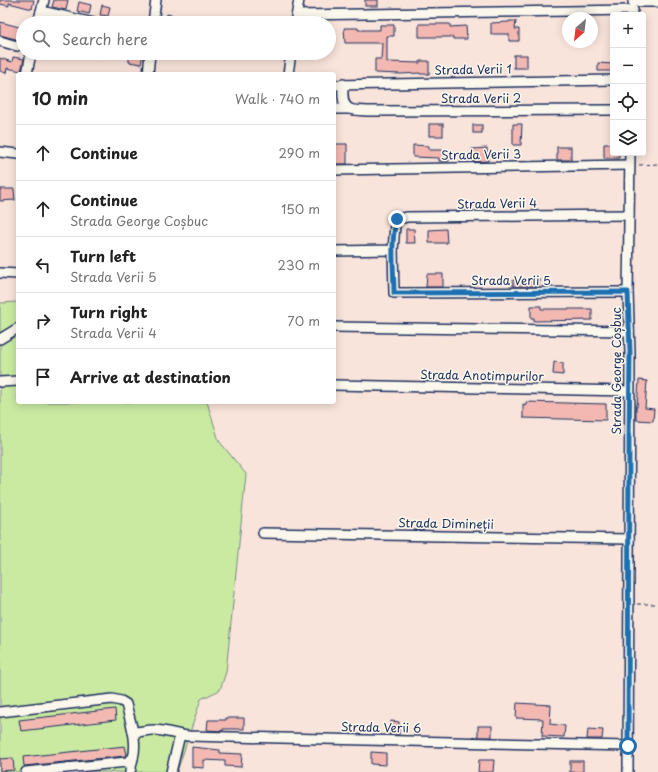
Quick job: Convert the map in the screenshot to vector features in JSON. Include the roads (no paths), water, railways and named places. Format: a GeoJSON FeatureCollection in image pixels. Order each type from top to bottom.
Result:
{"type":"FeatureCollection","features":[{"type":"Feature","properties":{"kind":"street"},"geometry":{"type":"LineString","coordinates":[[40,16],[44,0]]}},
{"type":"Feature","properties":{"kind":"street"},"geometry":{"type":"LineString","coordinates":[[155,16],[156,0]]}},
{"type":"Feature","properties":{"kind":"street"},"geometry":{"type":"LineString","coordinates":[[298,2],[307,15],[633,7],[658,2]]}},
{"type":"Feature","properties":{"kind":"street"},"geometry":{"type":"LineString","coordinates":[[296,16],[298,2]]}},
{"type":"Feature","properties":{"kind":"street"},"geometry":{"type":"LineString","coordinates":[[41,11],[63,16]]}},
{"type":"Feature","properties":{"kind":"street"},"geometry":{"type":"LineString","coordinates":[[0,41],[16,46]]}},
{"type":"Feature","properties":{"kind":"street"},"geometry":{"type":"LineString","coordinates":[[27,72],[30,60]]}},
{"type":"Feature","properties":{"kind":"street"},"geometry":{"type":"LineString","coordinates":[[148,72],[149,60]]}},
{"type":"Feature","properties":{"kind":"street"},"geometry":{"type":"LineString","coordinates":[[288,72],[290,60]]}},
{"type":"Feature","properties":{"kind":"street","name":"Strada Verii 1"},"geometry":{"type":"LineString","coordinates":[[338,85],[610,80]]}},
{"type":"Feature","properties":{"kind":"street"},"geometry":{"type":"LineString","coordinates":[[338,85],[346,106],[350,109]]}},
{"type":"Feature","properties":{"kind":"street","name":"Strada Verii 2"},"geometry":{"type":"LineString","coordinates":[[336,109],[366,111],[610,110]]}},
{"type":"Feature","properties":{"kind":"street"},"geometry":{"type":"LineString","coordinates":[[0,151],[16,154]]}},
{"type":"Feature","properties":{"kind":"street","name":"Strada George Coșbuc"},"geometry":{"type":"LineString","coordinates":[[628,772],[628,292],[630,156]]}},
{"type":"Feature","properties":{"kind":"street","name":"Strada Verii 3"},"geometry":{"type":"LineString","coordinates":[[336,170],[629,165]]}},
{"type":"Feature","properties":{"kind":"street","name":"Strada Verii 4"},"geometry":{"type":"LineString","coordinates":[[394,293],[393,250],[395,225],[397,219],[407,217],[629,215]]}},
{"type":"Feature","properties":{"kind":"street"},"geometry":{"type":"LineString","coordinates":[[336,251],[393,250]]}},
{"type":"Feature","properties":{"kind":"street"},"geometry":{"type":"LineString","coordinates":[[0,273],[16,274]]}},
{"type":"Feature","properties":{"kind":"street","name":"Strada Verii 5"},"geometry":{"type":"LineString","coordinates":[[394,293],[628,292]]}},
{"type":"Feature","properties":{"kind":"street"},"geometry":{"type":"LineString","coordinates":[[336,327],[629,332]]}},
{"type":"Feature","properties":{"kind":"street"},"geometry":{"type":"LineString","coordinates":[[0,339],[16,329]]}},
{"type":"Feature","properties":{"kind":"street"},"geometry":{"type":"LineString","coordinates":[[0,382],[16,381]]}},
{"type":"Feature","properties":{"kind":"street","name":"Strada Anotimpurilor"},"geometry":{"type":"LineString","coordinates":[[336,385],[629,390]]}},
{"type":"Feature","properties":{"kind":"street","name":"Strada Dimineții"},"geometry":{"type":"LineString","coordinates":[[263,533],[629,539]]}},
{"type":"Feature","properties":{"kind":"street"},"geometry":{"type":"LineString","coordinates":[[0,712],[112,700],[121,701],[126,704],[133,732],[135,753],[130,772]]}},
{"type":"Feature","properties":{"kind":"street","name":"Strada Verii 6"},"geometry":{"type":"LineString","coordinates":[[133,732],[153,730],[165,731],[180,735],[628,746]]}},
{"type":"Feature","properties":{"kind":"street"},"geometry":{"type":"LineString","coordinates":[[171,772],[180,735]]}},
{"type":"Feature","properties":{"kind":"street"},"geometry":{"type":"LineString","coordinates":[[26,772],[127,762],[134,758]]}}]}
